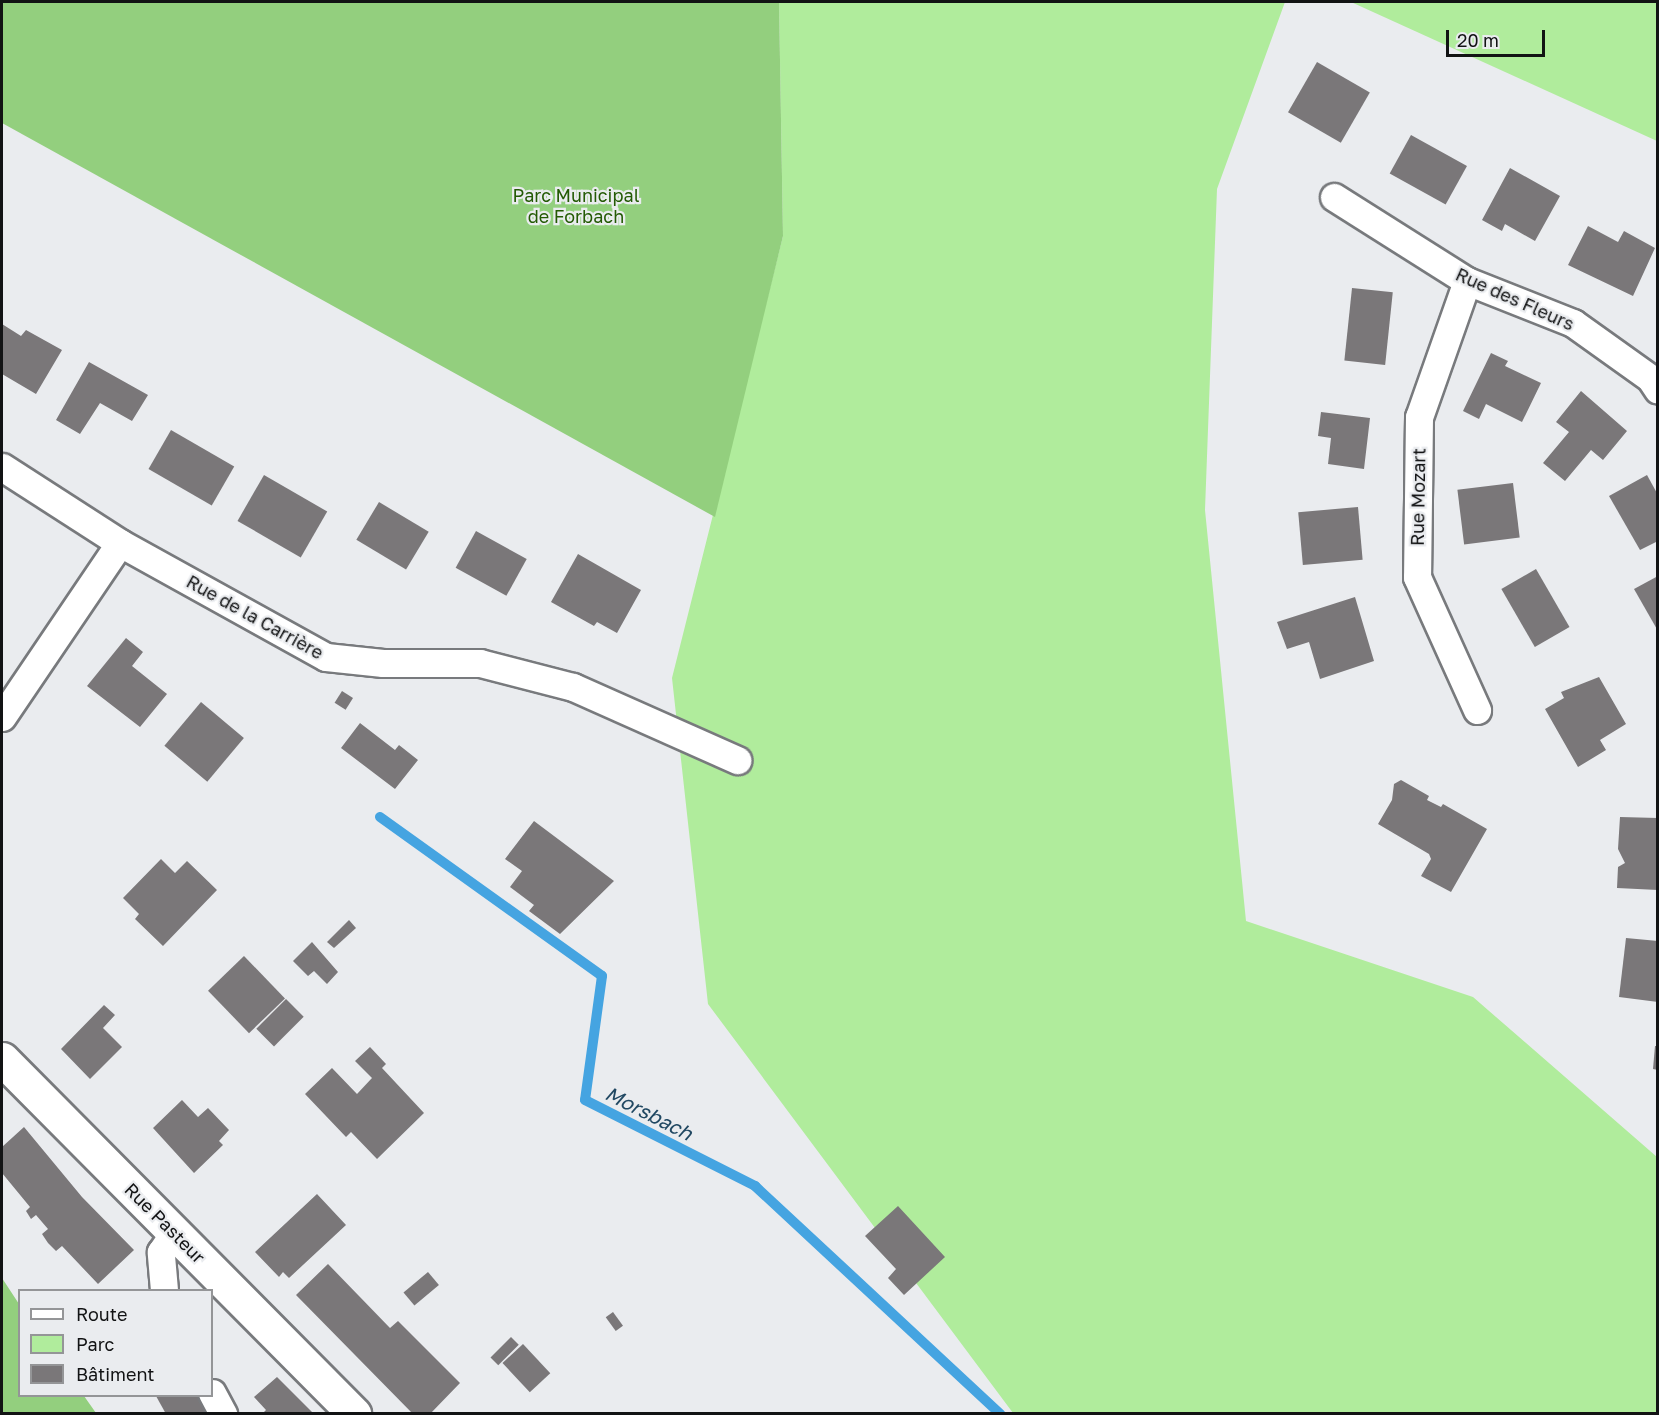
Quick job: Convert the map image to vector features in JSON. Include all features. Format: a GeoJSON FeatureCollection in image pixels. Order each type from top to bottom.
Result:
{"type":"FeatureCollection","features":[{"type":"Feature","properties":{"kind":"main road","name":"Rue Pasteur"},"geometry":{"type":"LineString","coordinates":[[2,1059],[354,1413]]}},
{"type":"Feature","properties":{"kind":"street","name":"Rue des Fleurs"},"geometry":{"type":"LineString","coordinates":[[1334,197],[1467,280],[1573,323],[1650,378],[1658,390]]}},
{"type":"Feature","properties":{"kind":"street","name":"Rue Mozart"},"geometry":{"type":"LineString","coordinates":[[1467,280],[1419,417],[1418,577],[1477,710]]}},
{"type":"Feature","properties":{"kind":"street","name":"Rue de la Carrière"},"geometry":{"type":"LineString","coordinates":[[2,467],[120,543],[326,657],[383,663],[490,666],[573,687],[737,760]]}},
{"type":"Feature","properties":{"kind":"street"},"geometry":{"type":"LineString","coordinates":[[2,717],[120,543]]}},
{"type":"Feature","properties":{"kind":"street"},"geometry":{"type":"LineString","coordinates":[[164,1289],[161,1252],[174,1233]]}},
{"type":"Feature","properties":{"kind":"street"},"geometry":{"type":"LineString","coordinates":[[213,1395],[223,1413]]}},
{"type":"Feature","properties":{"kind":"green space","name":"Parc Municipal de Forbach"},"geometry":{"type":"Polygon","coordinates":[[[2,2],[779,2],[783,236],[715,517],[2,123],[2,2]]]}},
{"type":"Feature","properties":{"kind":"green space"},"geometry":{"type":"Polygon","coordinates":[[[779,2],[1285,2],[1217,189],[1205,510],[1246,921],[1473,997],[1657,1157],[1657,1413],[1013,1413],[708,1004],[672,678],[783,236],[779,2]]]}},
{"type":"Feature","properties":{"kind":"green space"},"geometry":{"type":"Polygon","coordinates":[[[1351,2],[1657,2],[1657,141],[1351,2]]]}},
{"type":"Feature","properties":{"kind":"green space"},"geometry":{"type":"Polygon","coordinates":[[[2,1278],[18,1302],[18,1397],[85,1397],[96,1413],[2,1413],[2,1278]]]}},
{"type":"Feature","properties":{"kind":"building"},"geometry":{"type":"Polygon","coordinates":[[[1317,62],[1370,92],[1341,143],[1288,112],[1317,62]]]}},
{"type":"Feature","properties":{"kind":"building"},"geometry":{"type":"Polygon","coordinates":[[[1411,135],[1467,166],[1446,205],[1390,173],[1411,135]]]}},
{"type":"Feature","properties":{"kind":"building"},"geometry":{"type":"Polygon","coordinates":[[[1510,168],[1560,196],[1535,241],[1505,224],[1502,231],[1482,220],[1510,168]]]}},
{"type":"Feature","properties":{"kind":"building"},"geometry":{"type":"Polygon","coordinates":[[[1588,226],[1618,242],[1624,231],[1655,248],[1633,296],[1568,265],[1588,226]]]}},
{"type":"Feature","properties":{"kind":"building"},"geometry":{"type":"Polygon","coordinates":[[[1352,288],[1393,292],[1385,365],[1344,361],[1352,288]]]}},
{"type":"Feature","properties":{"kind":"building"},"geometry":{"type":"Polygon","coordinates":[[[2,324],[21,336],[26,330],[62,350],[36,394],[2,374],[2,324]]]}},
{"type":"Feature","properties":{"kind":"building"},"geometry":{"type":"Polygon","coordinates":[[[1491,353],[1508,361],[1505,366],[1541,383],[1522,422],[1486,404],[1479,419],[1463,411],[1491,353]]]}},
{"type":"Feature","properties":{"kind":"building"},"geometry":{"type":"Polygon","coordinates":[[[89,362],[148,395],[132,421],[100,403],[80,434],[56,420],[89,362]]]}},
{"type":"Feature","properties":{"kind":"building"},"geometry":{"type":"Polygon","coordinates":[[[1581,391],[1627,431],[1603,460],[1591,450],[1565,481],[1543,463],[1569,432],[1556,422],[1581,391]]]}},
{"type":"Feature","properties":{"kind":"building"},"geometry":{"type":"Polygon","coordinates":[[[1321,412],[1370,418],[1364,469],[1328,464],[1331,438],[1318,436],[1321,412]]]}},
{"type":"Feature","properties":{"kind":"building"},"geometry":{"type":"Polygon","coordinates":[[[171,430],[234,466],[212,505],[148,469],[171,430]]]}},
{"type":"Feature","properties":{"kind":"building"},"geometry":{"type":"Polygon","coordinates":[[[264,475],[327,511],[301,557],[238,521],[264,475]]]}},
{"type":"Feature","properties":{"kind":"building"},"geometry":{"type":"Polygon","coordinates":[[[1647,475],[1658,495],[1658,541],[1640,550],[1609,496],[1647,475]]]}},
{"type":"Feature","properties":{"kind":"building"},"geometry":{"type":"Polygon","coordinates":[[[1513,483],[1520,538],[1464,544],[1457,490],[1513,483]]]}},
{"type":"Feature","properties":{"kind":"building"},"geometry":{"type":"Polygon","coordinates":[[[379,502],[429,532],[406,570],[356,540],[379,502]]]}},
{"type":"Feature","properties":{"kind":"building"},"geometry":{"type":"Polygon","coordinates":[[[1358,507],[1363,560],[1303,565],[1298,512],[1358,507]]]}},
{"type":"Feature","properties":{"kind":"building"},"geometry":{"type":"Polygon","coordinates":[[[476,531],[527,559],[506,596],[456,568],[476,531]]]}},
{"type":"Feature","properties":{"kind":"building"},"geometry":{"type":"Polygon","coordinates":[[[578,554],[641,590],[617,633],[597,622],[594,626],[551,602],[578,554]]]}},
{"type":"Feature","properties":{"kind":"building"},"geometry":{"type":"Polygon","coordinates":[[[1536,569],[1570,627],[1535,647],[1501,589],[1536,569]]]}},
{"type":"Feature","properties":{"kind":"building"},"geometry":{"type":"Polygon","coordinates":[[[1658,576],[1658,631],[1634,589],[1658,576]]]}},
{"type":"Feature","properties":{"kind":"building"},"geometry":{"type":"Polygon","coordinates":[[[1355,597],[1374,661],[1320,679],[1309,642],[1287,649],[1277,622],[1355,597]]]}},
{"type":"Feature","properties":{"kind":"building"},"geometry":{"type":"Polygon","coordinates":[[[126,638],[143,652],[132,666],[167,694],[140,727],[87,686],[126,638]]]}},
{"type":"Feature","properties":{"kind":"building"},"geometry":{"type":"Polygon","coordinates":[[[1599,677],[1626,724],[1600,740],[1606,750],[1578,767],[1545,709],[1564,698],[1561,692],[1599,677]]]}},
{"type":"Feature","properties":{"kind":"building"},"geometry":{"type":"Polygon","coordinates":[[[342,691],[353,698],[346,710],[335,703],[342,691]]]}},
{"type":"Feature","properties":{"kind":"building"},"geometry":{"type":"Polygon","coordinates":[[[201,702],[244,738],[207,782],[164,746],[201,702]]]}},
{"type":"Feature","properties":{"kind":"building"},"geometry":{"type":"Polygon","coordinates":[[[360,723],[395,750],[399,745],[418,760],[395,789],[341,748],[360,723]]]}},
{"type":"Feature","properties":{"kind":"building"},"geometry":{"type":"Polygon","coordinates":[[[1401,780],[1429,796],[1427,800],[1441,807],[1443,804],[1487,829],[1451,892],[1421,876],[1431,859],[1429,854],[1378,824],[1392,800],[1394,784],[1401,780]]]}},
{"type":"Feature","properties":{"kind":"building"},"geometry":{"type":"Polygon","coordinates":[[[1620,817],[1658,818],[1658,890],[1617,888],[1618,867],[1625,863],[1618,849],[1620,817]]]}},
{"type":"Feature","properties":{"kind":"building"},"geometry":{"type":"Polygon","coordinates":[[[534,821],[614,881],[560,934],[529,911],[534,905],[510,887],[522,871],[505,859],[534,821]]]}},
{"type":"Feature","properties":{"kind":"building"},"geometry":{"type":"Polygon","coordinates":[[[161,859],[175,873],[187,861],[217,890],[163,946],[135,919],[139,914],[123,898],[161,859]]]}},
{"type":"Feature","properties":{"kind":"building"},"geometry":{"type":"Polygon","coordinates":[[[349,920],[356,928],[334,948],[327,942],[349,920]]]}},
{"type":"Feature","properties":{"kind":"building"},"geometry":{"type":"Polygon","coordinates":[[[1626,938],[1658,941],[1658,1002],[1619,997],[1626,938]]]}},
{"type":"Feature","properties":{"kind":"building"},"geometry":{"type":"Polygon","coordinates":[[[312,942],[338,972],[327,984],[314,971],[308,976],[293,961],[312,942]]]}},
{"type":"Feature","properties":{"kind":"building"},"geometry":{"type":"Polygon","coordinates":[[[244,956],[285,998],[249,1033],[208,991],[244,956]]]}},
{"type":"Feature","properties":{"kind":"building"},"geometry":{"type":"Polygon","coordinates":[[[286,999],[304,1017],[274,1046],[256,1029],[286,999]]]}},
{"type":"Feature","properties":{"kind":"building"},"geometry":{"type":"Polygon","coordinates":[[[104,1005],[115,1015],[103,1028],[122,1047],[90,1079],[61,1049],[104,1005]]]}},
{"type":"Feature","properties":{"kind":"building"},"geometry":{"type":"Polygon","coordinates":[[[1655,1046],[1658,1046],[1658,1070],[1653,1069],[1655,1046]]]}},
{"type":"Feature","properties":{"kind":"building"},"geometry":{"type":"Polygon","coordinates":[[[370,1047],[386,1064],[382,1068],[424,1113],[377,1159],[351,1132],[346,1137],[305,1094],[332,1068],[357,1094],[372,1078],[355,1061],[370,1047]]]}},
{"type":"Feature","properties":{"kind":"building"},"geometry":{"type":"Polygon","coordinates":[[[182,1100],[198,1117],[208,1108],[229,1130],[219,1141],[223,1145],[194,1173],[153,1128],[182,1100]]]}},
{"type":"Feature","properties":{"kind":"building"},"geometry":{"type":"Polygon","coordinates":[[[24,1127],[82,1197],[134,1250],[98,1284],[62,1246],[56,1251],[48,1243],[42,1234],[48,1229],[36,1215],[31,1219],[26,1211],[30,1207],[2,1173],[2,1147],[24,1127]]]}},
{"type":"Feature","properties":{"kind":"building"},"geometry":{"type":"Polygon","coordinates":[[[317,1194],[346,1225],[289,1278],[283,1272],[279,1277],[255,1252],[317,1194]]]}},
{"type":"Feature","properties":{"kind":"building"},"geometry":{"type":"Polygon","coordinates":[[[898,1206],[945,1257],[904,1295],[888,1278],[896,1269],[865,1236],[898,1206]]]}},
{"type":"Feature","properties":{"kind":"building"},"geometry":{"type":"Polygon","coordinates":[[[328,1264],[390,1328],[398,1321],[460,1383],[430,1414],[413,1414],[296,1295],[328,1264]]]}},
{"type":"Feature","properties":{"kind":"building"},"geometry":{"type":"Polygon","coordinates":[[[428,1272],[439,1285],[414,1306],[403,1293],[428,1272]]]}},
{"type":"Feature","properties":{"kind":"building"},"geometry":{"type":"Polygon","coordinates":[[[613,1312],[623,1326],[616,1331],[606,1317],[613,1312]]]}},
{"type":"Feature","properties":{"kind":"building"},"geometry":{"type":"Polygon","coordinates":[[[511,1337],[519,1345],[498,1365],[490,1358],[511,1337]]]}},
{"type":"Feature","properties":{"kind":"building"},"geometry":{"type":"Polygon","coordinates":[[[523,1344],[550,1373],[530,1392],[503,1363],[523,1344]]]}},
{"type":"Feature","properties":{"kind":"building"},"geometry":{"type":"Polygon","coordinates":[[[277,1377],[314,1414],[262,1414],[266,1410],[254,1397],[277,1377]]]}},
{"type":"Feature","properties":{"kind":"building"},"geometry":{"type":"Polygon","coordinates":[[[157,1397],[206,1397],[214,1414],[166,1414],[157,1397]]]}},
{"type":"Feature","properties":{"kind":"waterway","name":"Morsbach"},"geometry":{"type":"LineString","coordinates":[[380,817],[602,976],[585,1100],[755,1186],[1000,1414]]}}]}
